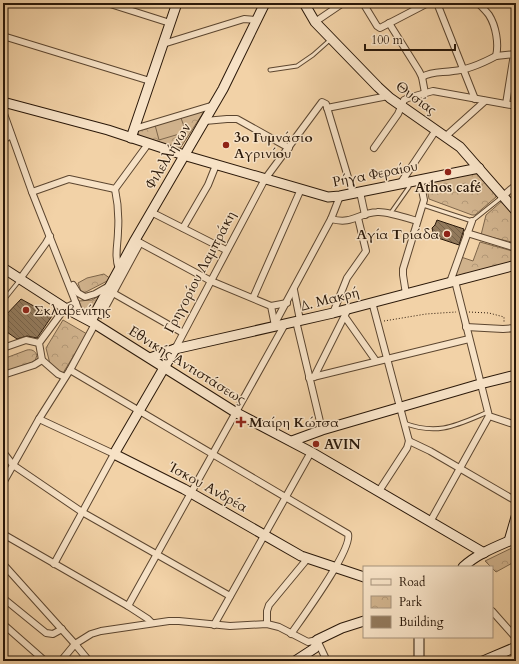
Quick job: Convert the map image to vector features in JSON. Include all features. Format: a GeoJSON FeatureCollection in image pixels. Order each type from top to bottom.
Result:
{"type":"FeatureCollection","features":[{"type":"Feature","properties":{"kind":"street"},"geometry":{"type":"LineString","coordinates":[[107,3],[170,23]]}},
{"type":"Feature","properties":{"kind":"street"},"geometry":{"type":"LineString","coordinates":[[132,134],[177,3]]}},
{"type":"Feature","properties":{"kind":"street","name":"Φιλελλήνων"},"geometry":{"type":"LineString","coordinates":[[93,323],[119,268],[138,242],[151,212],[236,65],[265,3]]}},
{"type":"Feature","properties":{"kind":"street","name":"Θυσίας"},"geometry":{"type":"LineString","coordinates":[[304,3],[315,22],[388,96],[460,147],[504,195],[516,211]]}},
{"type":"Feature","properties":{"kind":"street"},"geometry":{"type":"LineString","coordinates":[[315,22],[343,3]]}},
{"type":"Feature","properties":{"kind":"street"},"geometry":{"type":"LineString","coordinates":[[363,3],[379,27],[384,26],[428,3]]}},
{"type":"Feature","properties":{"kind":"street"},"geometry":{"type":"LineString","coordinates":[[437,3],[476,99]]}},
{"type":"Feature","properties":{"kind":"street"},"geometry":{"type":"LineString","coordinates":[[478,3],[494,23],[498,50],[496,56]]}},
{"type":"Feature","properties":{"kind":"street"},"geometry":{"type":"LineString","coordinates":[[163,44],[244,19],[257,20]]}},
{"type":"Feature","properties":{"kind":"street"},"geometry":{"type":"LineString","coordinates":[[389,23],[422,77],[425,93]]}},
{"type":"Feature","properties":{"kind":"street"},"geometry":{"type":"LineString","coordinates":[[3,36],[150,81]]}},
{"type":"Feature","properties":{"kind":"street"},"geometry":{"type":"LineString","coordinates":[[422,77],[436,72],[463,69],[496,56],[515,54],[506,104]]}},
{"type":"Feature","properties":{"kind":"street"},"geometry":{"type":"LineString","coordinates":[[374,148],[398,114],[405,100],[425,93],[435,92],[516,106]]}},
{"type":"Feature","properties":{"kind":"street"},"geometry":{"type":"LineString","coordinates":[[365,215],[327,108],[388,96]]}},
{"type":"Feature","properties":{"kind":"street"},"geometry":{"type":"LineString","coordinates":[[446,136],[485,101]]}},
{"type":"Feature","properties":{"kind":"street","name":"Ρήγα Φεραίου"},"geometry":{"type":"LineString","coordinates":[[3,102],[81,123],[132,134],[148,144],[184,156],[328,197],[357,193],[479,168]]}},
{"type":"Feature","properties":{"kind":"street","name":"Γρηγορίου Λαμπράκη"},"geometry":{"type":"LineString","coordinates":[[54,564],[114,454],[175,349],[226,250],[265,179],[321,103],[325,103],[327,108]]}},
{"type":"Feature","properties":{"kind":"street"},"geometry":{"type":"LineString","coordinates":[[132,134],[214,105]]}},
{"type":"Feature","properties":{"kind":"street"},"geometry":{"type":"LineString","coordinates":[[3,111],[32,192],[81,316]]}},
{"type":"Feature","properties":{"kind":"street"},"geometry":{"type":"LineString","coordinates":[[205,121],[237,119],[288,148]]}},
{"type":"Feature","properties":{"kind":"street"},"geometry":{"type":"LineString","coordinates":[[400,184],[436,130]]}},
{"type":"Feature","properties":{"kind":"street"},"geometry":{"type":"LineString","coordinates":[[3,140],[11,135]]}},
{"type":"Feature","properties":{"kind":"street"},"geometry":{"type":"LineString","coordinates":[[119,268],[116,258],[118,208],[115,189],[148,144]]}},
{"type":"Feature","properties":{"kind":"street"},"geometry":{"type":"LineString","coordinates":[[183,228],[208,185],[216,165]]}},
{"type":"Feature","properties":{"kind":"street"},"geometry":{"type":"LineString","coordinates":[[32,192],[69,179],[115,189]]}},
{"type":"Feature","properties":{"kind":"street"},"geometry":{"type":"LineString","coordinates":[[406,294],[403,269],[423,205],[424,197],[420,180]]}},
{"type":"Feature","properties":{"kind":"street"},"geometry":{"type":"LineString","coordinates":[[504,195],[516,185]]}},
{"type":"Feature","properties":{"kind":"street"},"geometry":{"type":"LineString","coordinates":[[253,298],[301,189]]}},
{"type":"Feature","properties":{"kind":"street"},"geometry":{"type":"LineString","coordinates":[[275,325],[331,220],[340,196]]}},
{"type":"Feature","properties":{"kind":"street"},"geometry":{"type":"LineString","coordinates":[[151,212],[226,250]]}},
{"type":"Feature","properties":{"kind":"street"},"geometry":{"type":"LineString","coordinates":[[331,220],[344,222],[376,212],[417,221]]}},
{"type":"Feature","properties":{"kind":"street"},"geometry":{"type":"LineString","coordinates":[[333,313],[347,278],[366,251],[358,218]]}},
{"type":"Feature","properties":{"kind":"street"},"geometry":{"type":"LineString","coordinates":[[430,522],[460,469],[488,414],[462,312],[452,282],[472,221]]}},
{"type":"Feature","properties":{"kind":"street"},"geometry":{"type":"LineString","coordinates":[[467,233],[516,248]]}},
{"type":"Feature","properties":{"kind":"street"},"geometry":{"type":"LineString","coordinates":[[20,279],[50,236]]}},
{"type":"Feature","properties":{"kind":"street"},"geometry":{"type":"LineString","coordinates":[[100,315],[138,242],[211,281],[271,306],[287,303]]}},
{"type":"Feature","properties":{"kind":"street"},"geometry":{"type":"LineString","coordinates":[[58,256],[64,260],[76,291],[82,297],[90,296],[113,282]]}},
{"type":"Feature","properties":{"kind":"street","name":"Δ. Μακρή"},"geometry":{"type":"LineString","coordinates":[[150,358],[175,349],[275,325],[333,313],[346,313],[372,302],[516,265]]}},
{"type":"Feature","properties":{"kind":"street","name":"Εθνικής Αντιστάσεως"},"geometry":{"type":"LineString","coordinates":[[3,268],[65,308],[93,323],[165,367],[235,412],[292,441],[484,553]]}},
{"type":"Feature","properties":{"kind":"street"},"geometry":{"type":"LineString","coordinates":[[294,290],[298,321],[322,430]]}},
{"type":"Feature","properties":{"kind":"street"},"geometry":{"type":"LineString","coordinates":[[113,292],[183,333]]}},
{"type":"Feature","properties":{"kind":"street"},"geometry":{"type":"LineString","coordinates":[[372,302],[409,441],[407,448],[379,491]]}},
{"type":"Feature","properties":{"kind":"street"},"geometry":{"type":"LineString","coordinates":[[65,377],[58,374],[42,360],[39,343],[65,308],[76,303]]}},
{"type":"Feature","properties":{"kind":"street"},"geometry":{"type":"LineString","coordinates":[[271,306],[275,325]]}},
{"type":"Feature","properties":{"kind":"street"},"geometry":{"type":"LineString","coordinates":[[311,378],[346,313],[376,361]]}},
{"type":"Feature","properties":{"kind":"street"},"geometry":{"type":"LineString","coordinates":[[3,483],[39,419],[70,370],[93,323]]}},
{"type":"Feature","properties":{"kind":"street"},"geometry":{"type":"LineString","coordinates":[[128,606],[285,324]]}},
{"type":"Feature","properties":{"kind":"street"},"geometry":{"type":"LineString","coordinates":[[466,327],[502,329],[516,328]]}},
{"type":"Feature","properties":{"kind":"street"},"geometry":{"type":"LineString","coordinates":[[311,378],[469,339]]}},
{"type":"Feature","properties":{"kind":"street"},"geometry":{"type":"LineString","coordinates":[[3,348],[26,340],[39,343]]}},
{"type":"Feature","properties":{"kind":"street"},"geometry":{"type":"LineString","coordinates":[[3,375],[34,365],[42,360]]}},
{"type":"Feature","properties":{"kind":"street"},"geometry":{"type":"LineString","coordinates":[[70,370],[348,534],[349,540],[336,568],[292,634]]}},
{"type":"Feature","properties":{"kind":"street"},"geometry":{"type":"LineString","coordinates":[[292,441],[322,430],[516,375]]}},
{"type":"Feature","properties":{"kind":"street"},"geometry":{"type":"LineString","coordinates":[[488,414],[516,425]]}},
{"type":"Feature","properties":{"kind":"street","name":"Ίσκου Ανδρέα"},"geometry":{"type":"LineString","coordinates":[[39,419],[191,492],[308,558],[363,577]]}},
{"type":"Feature","properties":{"kind":"street"},"geometry":{"type":"LineString","coordinates":[[409,441],[430,451],[516,501]]}},
{"type":"Feature","properties":{"kind":"street"},"geometry":{"type":"LineString","coordinates":[[3,452],[13,465],[82,512],[230,596]]}},
{"type":"Feature","properties":{"kind":"street"},"geometry":{"type":"LineString","coordinates":[[214,625],[311,452]]}},
{"type":"Feature","properties":{"kind":"street"},"geometry":{"type":"LineString","coordinates":[[464,566],[484,553],[513,539],[516,517]]}},
{"type":"Feature","properties":{"kind":"street"},"geometry":{"type":"LineString","coordinates":[[3,534],[128,606],[152,623]]}},
{"type":"Feature","properties":{"kind":"street"},"geometry":{"type":"LineString","coordinates":[[267,624],[267,611],[269,605],[308,558]]}},
{"type":"Feature","properties":{"kind":"street"},"geometry":{"type":"LineString","coordinates":[[3,564],[89,661]]}},
{"type":"Feature","properties":{"kind":"street"},"geometry":{"type":"LineString","coordinates":[[3,575],[8,570]]}},
{"type":"Feature","properties":{"kind":"street"},"geometry":{"type":"LineString","coordinates":[[3,598],[46,633],[53,634],[62,629]]}},
{"type":"Feature","properties":{"kind":"street"},"geometry":{"type":"LineString","coordinates":[[493,613],[515,633]]}},
{"type":"Feature","properties":{"kind":"street"},"geometry":{"type":"LineString","coordinates":[[61,661],[75,644],[96,632],[152,623],[179,621],[230,626],[267,624],[313,641],[327,660]]}},
{"type":"Feature","properties":{"kind":"street"},"geometry":{"type":"LineString","coordinates":[[313,641],[342,628],[363,621]]}},
{"type":"Feature","properties":{"kind":"street"},"geometry":{"type":"LineString","coordinates":[[3,624],[45,661]]}},
{"type":"Feature","properties":{"kind":"street"},"geometry":{"type":"LineString","coordinates":[[418,661],[419,638]]}},
{"type":"Feature","properties":{"kind":"street"},"geometry":{"type":"LineString","coordinates":[[295,661],[316,648],[313,641]]}},
{"type":"Feature","properties":{"kind":"street"},"geometry":{"type":"LineString","coordinates":[[483,661],[516,647]]}},
{"type":"Feature","properties":{"kind":"lane"},"geometry":{"type":"LineString","coordinates":[[270,70],[297,66],[313,56],[331,39]]}},
{"type":"Feature","properties":{"kind":"lane"},"geometry":{"type":"LineString","coordinates":[[390,214],[409,187],[410,182]]}},
{"type":"Feature","properties":{"kind":"lane"},"geometry":{"type":"LineString","coordinates":[[423,205],[472,221],[504,195]]}},
{"type":"Feature","properties":{"kind":"lane"},"geometry":{"type":"LineString","coordinates":[[3,301],[20,279]]}},
{"type":"Feature","properties":{"kind":"lane"},"geometry":{"type":"LineString","coordinates":[[403,423],[428,429],[436,429],[457,425],[480,415],[488,414]]}},
{"type":"Feature","properties":{"kind":"path"},"geometry":{"type":"LineString","coordinates":[[377,322],[426,314],[477,312],[490,313],[504,317],[505,320],[502,329]]}},
{"type":"Feature","properties":{"kind":"green space"},"geometry":{"type":"Polygon","coordinates":[[[205,110],[179,150],[140,137],[137,131],[205,110]]]}},
{"type":"Feature","properties":{"kind":"green space"},"geometry":{"type":"Polygon","coordinates":[[[181,118],[186,132],[159,140],[155,125],[181,118]]]}},
{"type":"Feature","properties":{"kind":"green space"},"geometry":{"type":"Polygon","coordinates":[[[476,173],[496,194],[496,197],[475,215],[429,199],[426,183],[476,173]]]}},
{"type":"Feature","properties":{"kind":"green space"},"geometry":{"type":"Polygon","coordinates":[[[502,201],[516,218],[516,243],[481,235],[486,215],[502,201]]]}},
{"type":"Feature","properties":{"kind":"green space"},"geometry":{"type":"Polygon","coordinates":[[[480,242],[516,252],[516,261],[455,277],[461,257],[473,261],[480,242]]]}},
{"type":"Feature","properties":{"kind":"green space"},"geometry":{"type":"Polygon","coordinates":[[[104,274],[111,279],[82,294],[78,283],[87,278],[104,274]]]}},
{"type":"Feature","properties":{"kind":"green space"},"geometry":{"type":"Polygon","coordinates":[[[107,291],[91,318],[84,315],[79,301],[92,300],[107,291]]]}},
{"type":"Feature","properties":{"kind":"green space"},"geometry":{"type":"Polygon","coordinates":[[[63,320],[87,334],[61,374],[50,364],[46,348],[63,320]]]}},
{"type":"Feature","properties":{"kind":"green space"},"geometry":{"type":"Polygon","coordinates":[[[27,350],[34,351],[37,355],[35,361],[3,373],[3,359],[27,350]]]}},
{"type":"Feature","properties":{"kind":"green space"},"geometry":{"type":"Polygon","coordinates":[[[516,546],[516,561],[496,572],[493,569],[493,566],[490,566],[485,561],[516,546]]]}},
{"type":"Feature","properties":{"kind":"building","name":"Αγία Τριάδα"},"geometry":{"type":"Polygon","coordinates":[[[437,220],[464,229],[459,245],[432,236],[432,228],[437,220]]]}},
{"type":"Feature","properties":{"kind":"building"},"geometry":{"type":"Polygon","coordinates":[[[21,299],[52,316],[37,338],[27,336],[17,339],[4,330],[3,318],[21,299]]]}},
{"type":"Feature","properties":{"kind":"place","name":"3ο Γυμνάσιο Αγρινίου"},"geometry":{"type":"Point","coordinates":[226,145]}},
{"type":"Feature","properties":{"kind":"place","name":"Athos café"},"geometry":{"type":"Point","coordinates":[448,172]}},
{"type":"Feature","properties":{"kind":"place","name":"Αγία Τριάδα"},"geometry":{"type":"Point","coordinates":[447,234]}},
{"type":"Feature","properties":{"kind":"place","name":"Σκλαβενίτης"},"geometry":{"type":"Point","coordinates":[26,310]}},
{"type":"Feature","properties":{"kind":"place","name":"Μαίρη Κώτσα"},"geometry":{"type":"Point","coordinates":[241,422]}},
{"type":"Feature","properties":{"kind":"place","name":"AVIN"},"geometry":{"type":"Point","coordinates":[316,444]}}]}
